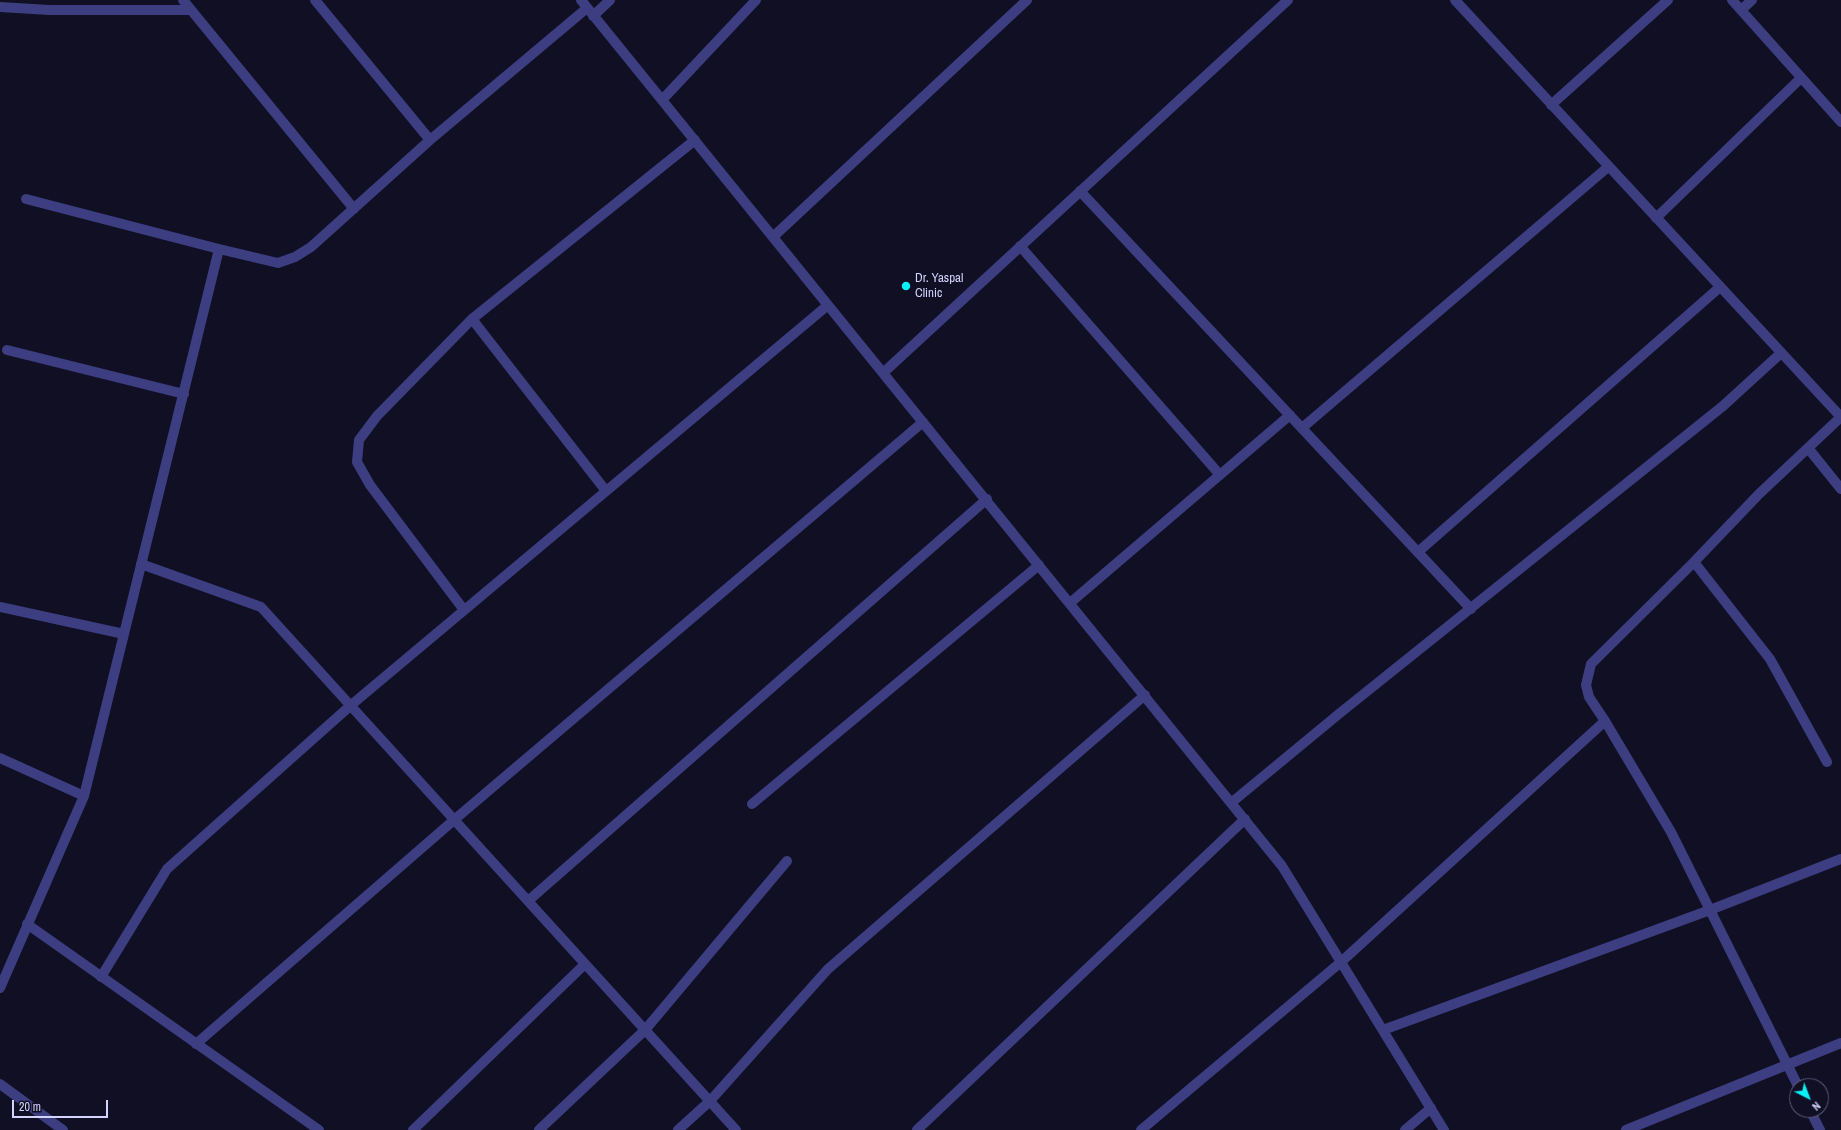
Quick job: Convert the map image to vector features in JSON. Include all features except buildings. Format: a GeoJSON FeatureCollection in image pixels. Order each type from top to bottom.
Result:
{"type":"FeatureCollection","features":[{"type":"Feature","properties":{"kind":"street"},"geometry":{"type":"LineString","coordinates":[[183,0],[354,209]]}},
{"type":"Feature","properties":{"kind":"street"},"geometry":{"type":"LineString","coordinates":[[315,0],[430,140]]}},
{"type":"Feature","properties":{"kind":"street"},"geometry":{"type":"LineString","coordinates":[[594,16],[610,0]]}},
{"type":"Feature","properties":{"kind":"street"},"geometry":{"type":"LineString","coordinates":[[662,100],[756,0]]}},
{"type":"Feature","properties":{"kind":"street"},"geometry":{"type":"LineString","coordinates":[[773,237],[1027,0]]}},
{"type":"Feature","properties":{"kind":"street"},"geometry":{"type":"LineString","coordinates":[[883,373],[1288,0]]}},
{"type":"Feature","properties":{"kind":"street"},"geometry":{"type":"LineString","coordinates":[[1454,0],[1841,417],[1759,494],[1694,562],[1591,664],[1586,685],[1589,697],[1605,721],[1671,832],[1794,1078]]}},
{"type":"Feature","properties":{"kind":"street"},"geometry":{"type":"LineString","coordinates":[[1551,105],[1668,0]]}},
{"type":"Feature","properties":{"kind":"street"},"geometry":{"type":"LineString","coordinates":[[1732,0],[1841,122]]}},
{"type":"Feature","properties":{"kind":"street"},"geometry":{"type":"LineString","coordinates":[[1741,10],[1752,0]]}},
{"type":"Feature","properties":{"kind":"street"},"geometry":{"type":"LineString","coordinates":[[26,198],[278,263],[295,257],[311,246],[584,4],[1282,866],[1444,1130]]}},
{"type":"Feature","properties":{"kind":"street"},"geometry":{"type":"LineString","coordinates":[[0,7],[49,10],[191,10]]}},
{"type":"Feature","properties":{"kind":"street"},"geometry":{"type":"LineString","coordinates":[[1656,218],[1801,78]]}},
{"type":"Feature","properties":{"kind":"street"},"geometry":{"type":"LineString","coordinates":[[464,610],[370,485],[358,462],[359,440],[376,416],[472,319],[694,140]]}},
{"type":"Feature","properties":{"kind":"street"},"geometry":{"type":"LineString","coordinates":[[1302,428],[1608,167]]}},
{"type":"Feature","properties":{"kind":"street"},"geometry":{"type":"LineString","coordinates":[[1080,191],[1471,609]]}},
{"type":"Feature","properties":{"kind":"street"},"geometry":{"type":"LineString","coordinates":[[1020,246],[1220,475]]}},
{"type":"Feature","properties":{"kind":"street"},"geometry":{"type":"LineString","coordinates":[[0,988],[84,796],[219,249]]}},
{"type":"Feature","properties":{"kind":"street"},"geometry":{"type":"LineString","coordinates":[[1418,552],[1720,287]]}},
{"type":"Feature","properties":{"kind":"street"},"geometry":{"type":"LineString","coordinates":[[101,977],[167,869],[350,706],[828,305]]}},
{"type":"Feature","properties":{"kind":"street"},"geometry":{"type":"LineString","coordinates":[[472,319],[606,491]]}},
{"type":"Feature","properties":{"kind":"street"},"geometry":{"type":"LineString","coordinates":[[7,350],[184,394]]}},
{"type":"Feature","properties":{"kind":"street"},"geometry":{"type":"LineString","coordinates":[[1232,803],[1340,713],[1723,406],[1781,353]]}},
{"type":"Feature","properties":{"kind":"street"},"geometry":{"type":"LineString","coordinates":[[1070,603],[1290,415]]}},
{"type":"Feature","properties":{"kind":"street"},"geometry":{"type":"LineString","coordinates":[[196,1044],[454,820],[923,422]]}},
{"type":"Feature","properties":{"kind":"street"},"geometry":{"type":"LineString","coordinates":[[1808,448],[1841,489]]}},
{"type":"Feature","properties":{"kind":"street"},"geometry":{"type":"LineString","coordinates":[[528,901],[987,500]]}},
{"type":"Feature","properties":{"kind":"street"},"geometry":{"type":"LineString","coordinates":[[1694,562],[1770,658],[1827,762]]}},
{"type":"Feature","properties":{"kind":"street"},"geometry":{"type":"LineString","coordinates":[[141,564],[261,607],[736,1130]]}},
{"type":"Feature","properties":{"kind":"street"},"geometry":{"type":"LineString","coordinates":[[752,804],[1039,565]]}},
{"type":"Feature","properties":{"kind":"street"},"geometry":{"type":"LineString","coordinates":[[0,607],[124,634]]}},
{"type":"Feature","properties":{"kind":"street"},"geometry":{"type":"LineString","coordinates":[[678,1130],[710,1101],[828,969],[1145,695]]}},
{"type":"Feature","properties":{"kind":"street"},"geometry":{"type":"LineString","coordinates":[[1141,1130],[1341,962],[1605,721]]}},
{"type":"Feature","properties":{"kind":"street"},"geometry":{"type":"LineString","coordinates":[[0,758],[84,796]]}},
{"type":"Feature","properties":{"kind":"street"},"geometry":{"type":"LineString","coordinates":[[917,1130],[1245,819]]}},
{"type":"Feature","properties":{"kind":"street"},"geometry":{"type":"LineString","coordinates":[[1383,1030],[1710,910],[1841,859]]}},
{"type":"Feature","properties":{"kind":"street"},"geometry":{"type":"LineString","coordinates":[[539,1130],[645,1030],[787,861]]}},
{"type":"Feature","properties":{"kind":"street"},"geometry":{"type":"LineString","coordinates":[[27,924],[319,1130]]}},
{"type":"Feature","properties":{"kind":"street"},"geometry":{"type":"LineString","coordinates":[[413,1130],[585,964]]}},
{"type":"Feature","properties":{"kind":"street"},"geometry":{"type":"LineString","coordinates":[[1626,1130],[1841,1043]]}},
{"type":"Feature","properties":{"kind":"street"},"geometry":{"type":"LineString","coordinates":[[0,1084],[63,1130]]}},
{"type":"Feature","properties":{"kind":"street"},"geometry":{"type":"LineString","coordinates":[[1405,1130],[1431,1108]]}},
{"type":"Feature","properties":{"kind":"street"},"geometry":{"type":"LineString","coordinates":[[1814,1118],[1820,1130]]}},
{"type":"Feature","properties":{"kind":"place","name":"Dr. Yaspal Clinic"},"geometry":{"type":"Point","coordinates":[906,286]}}]}
